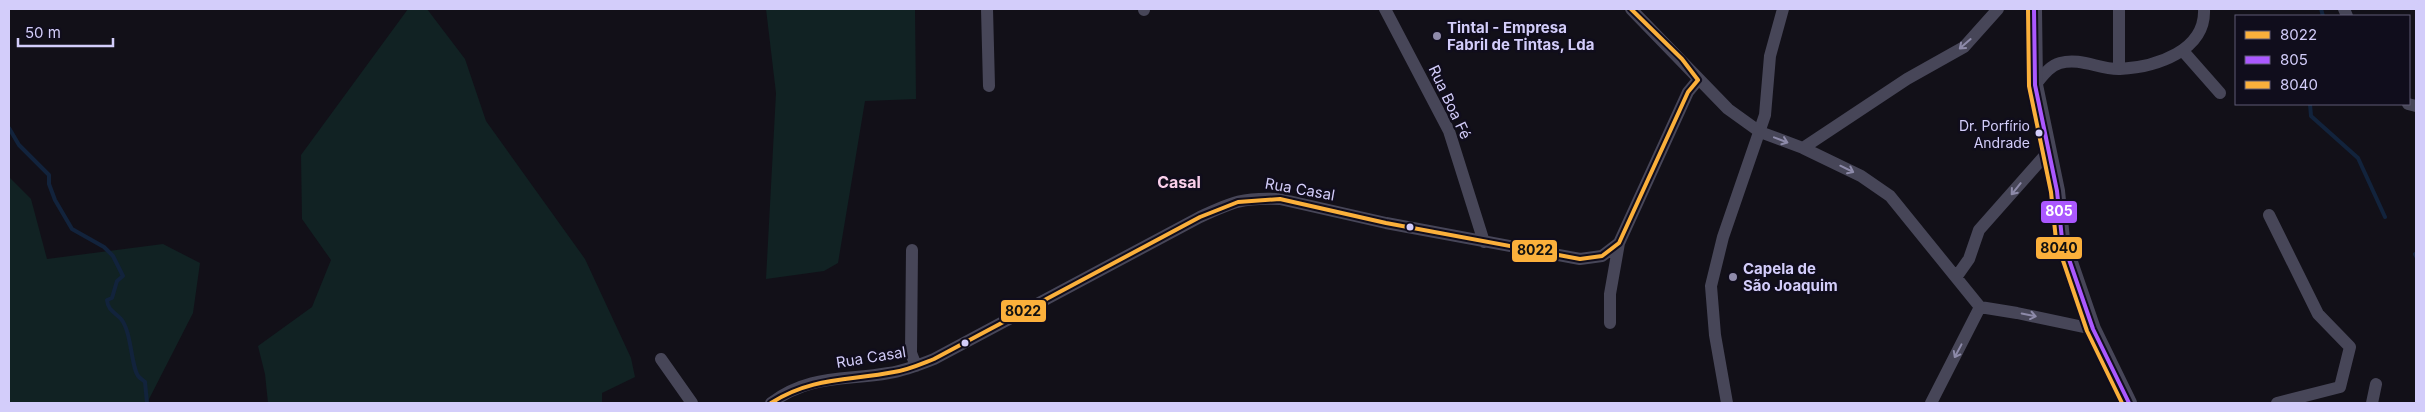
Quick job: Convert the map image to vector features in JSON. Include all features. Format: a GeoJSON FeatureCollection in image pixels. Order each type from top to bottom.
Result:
{"type":"FeatureCollection","features":[{"type":"Feature","properties":{"kind":"street"},"geometry":{"type":"LineString","coordinates":[[988,9],[989,86]]}},
{"type":"Feature","properties":{"kind":"street","name":"Rua Boa Fé"},"geometry":{"type":"LineString","coordinates":[[1385,9],[1449,131],[1484,242]]}},
{"type":"Feature","properties":{"kind":"street"},"geometry":{"type":"LineString","coordinates":[[1631,9],[1682,59],[1698,80],[1728,109],[1760,132],[1803,148],[1861,176],[1890,196],[1957,276],[1980,308],[2017,312],[2093,329]]}},
{"type":"Feature","properties":{"kind":"street"},"geometry":{"type":"LineString","coordinates":[[1727,403],[1715,335],[1711,286],[1723,237],[1765,115],[1773,38],[1783,9]]}},
{"type":"Feature","properties":{"kind":"street"},"geometry":{"type":"LineString","coordinates":[[1803,148],[1907,79],[1964,47],[1998,9]]}},
{"type":"Feature","properties":{"kind":"street"},"geometry":{"type":"LineString","coordinates":[[2034,9],[2034,85],[2057,192],[2062,239],[2093,329],[2129,403]]}},
{"type":"Feature","properties":{"kind":"street"},"geometry":{"type":"LineString","coordinates":[[2119,9],[2119,69]]}},
{"type":"Feature","properties":{"kind":"street"},"geometry":{"type":"LineString","coordinates":[[2034,85],[2050,67],[2059,63],[2074,61],[2119,69],[2167,59],[2183,51],[2204,23],[2204,9]]}},
{"type":"Feature","properties":{"kind":"street"},"geometry":{"type":"LineString","coordinates":[[2183,51],[2220,93]]}},
{"type":"Feature","properties":{"kind":"street"},"geometry":{"type":"LineString","coordinates":[[1610,323],[1610,294],[1618,243],[1688,92],[1698,80]]}},
{"type":"Feature","properties":{"kind":"street"},"geometry":{"type":"LineString","coordinates":[[1957,276],[1969,259],[1980,230],[2048,152]]}},
{"type":"Feature","properties":{"kind":"street","name":"Rua Casal"},"geometry":{"type":"LineString","coordinates":[[771,403],[789,390],[818,381],[890,373],[934,359],[1200,217],[1236,201],[1256,198],[1280,200],[1484,242],[1580,259],[1602,256],[1618,243]]}},
{"type":"Feature","properties":{"kind":"street"},"geometry":{"type":"LineString","coordinates":[[2268,215],[2318,314],[2350,347],[2340,387],[2277,403]]}},
{"type":"Feature","properties":{"kind":"street"},"geometry":{"type":"LineString","coordinates":[[912,250],[911,353],[916,366]]}},
{"type":"Feature","properties":{"kind":"street"},"geometry":{"type":"LineString","coordinates":[[1931,403],[1980,308]]}},
{"type":"Feature","properties":{"kind":"street"},"geometry":{"type":"LineString","coordinates":[[661,359],[692,403]]}},
{"type":"Feature","properties":{"kind":"street"},"geometry":{"type":"LineString","coordinates":[[2372,403],[2376,384]]}},
{"type":"Feature","properties":{"kind":"shaded area"},"geometry":{"type":"Polygon","coordinates":[[[408,9],[427,9],[465,59],[486,121],[585,259],[631,358],[635,377],[602,393],[602,403],[268,403],[265,374],[258,346],[312,307],[331,260],[302,219],[301,155],[408,9]]]}},
{"type":"Feature","properties":{"kind":"shaded area"},"geometry":{"type":"Polygon","coordinates":[[[766,9],[915,9],[916,99],[865,101],[838,263],[824,271],[766,279],[776,93],[766,9]]]}},
{"type":"Feature","properties":{"kind":"shaded area"},"geometry":{"type":"Polygon","coordinates":[[[9,177],[31,199],[47,259],[163,244],[200,263],[193,313],[147,403],[9,403],[9,177]]]}},
{"type":"Feature","properties":{"kind":"waterway"},"geometry":{"type":"LineString","coordinates":[[2321,9],[2323,15]]}},
{"type":"Feature","properties":{"kind":"waterway"},"geometry":{"type":"LineString","coordinates":[[2310,105],[2311,116],[2358,158],[2385,217]]}},
{"type":"Feature","properties":{"kind":"waterway"},"geometry":{"type":"LineString","coordinates":[[9,128],[19,145],[49,175],[49,184],[55,200],[72,229],[104,247],[113,256],[123,276],[117,281],[112,298],[107,300],[110,309],[125,325],[136,373],[145,382],[147,403]]}},
{"type":"Feature","properties":{"kind":"transit line","name":"8022"},"geometry":{"type":"LineString","coordinates":[[1631,9],[1682,59],[1698,80]]}},
{"type":"Feature","properties":{"kind":"transit line","name":"8040"},"geometry":{"type":"LineString","coordinates":[[2028,9],[2029,86],[2051,192],[2056,240],[2087,331],[2122,403]]}},
{"type":"Feature","properties":{"kind":"transit line","name":"805"},"geometry":{"type":"LineString","coordinates":[[2034,9],[2035,85],[2057,191],[2062,239],[2093,329],[2129,403]]}},
{"type":"Feature","properties":{"kind":"transit line","name":"8022"},"geometry":{"type":"LineString","coordinates":[[771,403],[801,388],[831,381],[899,371],[934,359],[1200,217],[1238,202],[1280,199],[1386,223],[1580,259],[1602,256],[1619,243],[1688,92],[1698,80]]}},
{"type":"Feature","properties":{"kind":"place","name":"Tintal - Empresa Fabril de Tintas, Lda"},"geometry":{"type":"Point","coordinates":[1437,36]}},
{"type":"Feature","properties":{"kind":"place","name":"Dr. Porfírio Andrade"},"geometry":{"type":"Point","coordinates":[2039,133]}},
{"type":"Feature","properties":{"kind":"place","name":"Capela de São Joaquim"},"geometry":{"type":"Point","coordinates":[1733,277]}},
{"type":"Feature","properties":{"kind":"district","name":"Casal"},"geometry":{"type":"Point","coordinates":[1179,182]}}]}
